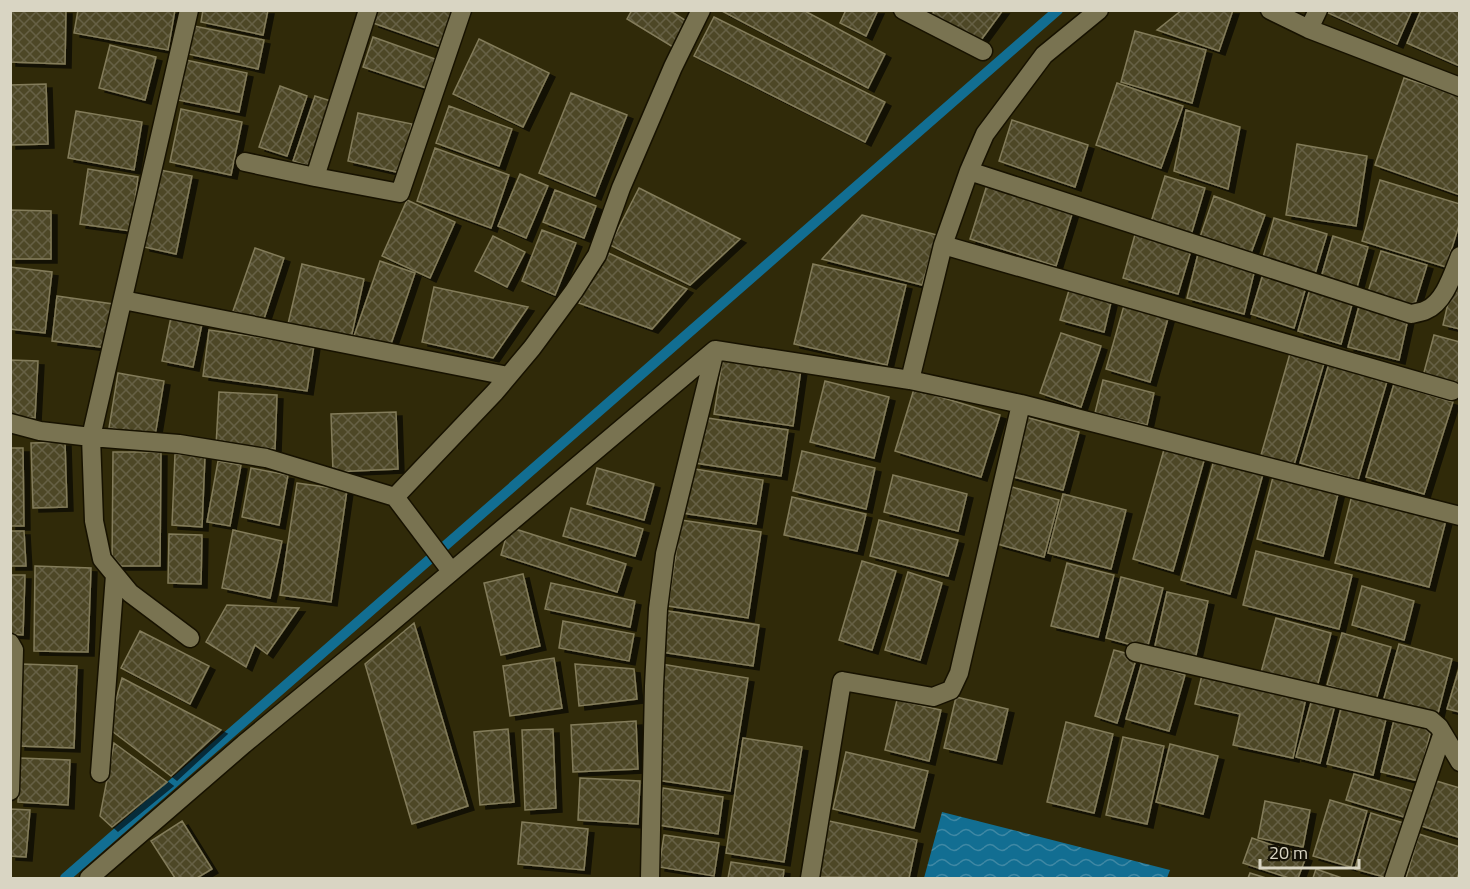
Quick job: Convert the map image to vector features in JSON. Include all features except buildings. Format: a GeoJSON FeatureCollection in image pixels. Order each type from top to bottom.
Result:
{"type":"FeatureCollection","features":[{"type":"Feature","properties":{"kind":"street"},"geometry":{"type":"LineString","coordinates":[[189,10],[91,437],[94,521],[102,559],[130,593],[190,638]]}},
{"type":"Feature","properties":{"kind":"street"},"geometry":{"type":"LineString","coordinates":[[315,177],[368,10]]}},
{"type":"Feature","properties":{"kind":"street"},"geometry":{"type":"LineString","coordinates":[[245,162],[400,193],[462,10]]}},
{"type":"Feature","properties":{"kind":"street"},"geometry":{"type":"LineString","coordinates":[[395,497],[532,348],[597,255],[621,188],[673,67],[701,10]]}},
{"type":"Feature","properties":{"kind":"street"},"geometry":{"type":"LineString","coordinates":[[903,10],[983,51]]}},
{"type":"Feature","properties":{"kind":"street"},"geometry":{"type":"LineString","coordinates":[[910,380],[943,245],[969,171],[985,134],[1044,55],[1099,10]]}},
{"type":"Feature","properties":{"kind":"street"},"geometry":{"type":"LineString","coordinates":[[1270,10],[1309,29],[1460,87]]}},
{"type":"Feature","properties":{"kind":"street"},"geometry":{"type":"LineString","coordinates":[[1309,29],[1318,10]]}},
{"type":"Feature","properties":{"kind":"street"},"geometry":{"type":"LineString","coordinates":[[969,171],[1411,314],[1427,310],[1436,302],[1449,284],[1460,256]]}},
{"type":"Feature","properties":{"kind":"street"},"geometry":{"type":"LineString","coordinates":[[943,245],[1452,391]]}},
{"type":"Feature","properties":{"kind":"street"},"geometry":{"type":"LineString","coordinates":[[123,300],[508,376]]}},
{"type":"Feature","properties":{"kind":"street"},"geometry":{"type":"LineString","coordinates":[[650,879],[658,609],[665,554],[715,350]]}},
{"type":"Feature","properties":{"kind":"street"},"geometry":{"type":"LineString","coordinates":[[89,879],[446,565],[715,350],[910,380],[1021,404],[1460,516]]}},
{"type":"Feature","properties":{"kind":"street"},"geometry":{"type":"LineString","coordinates":[[810,879],[842,681],[933,697],[951,690],[958,673],[1021,404]]}},
{"type":"Feature","properties":{"kind":"street"},"geometry":{"type":"LineString","coordinates":[[10,423],[40,431],[179,444],[266,458],[395,497],[446,565]]}},
{"type":"Feature","properties":{"kind":"street"},"geometry":{"type":"LineString","coordinates":[[100,773],[115,575]]}},
{"type":"Feature","properties":{"kind":"street"},"geometry":{"type":"LineString","coordinates":[[10,644],[14,650],[10,791]]}},
{"type":"Feature","properties":{"kind":"street"},"geometry":{"type":"LineString","coordinates":[[1135,652],[1431,720],[1460,762]]}},
{"type":"Feature","properties":{"kind":"street"},"geometry":{"type":"LineString","coordinates":[[1394,879],[1442,735]]}},
{"type":"Feature","properties":{"kind":"water"},"geometry":{"type":"Polygon","coordinates":[[[942,812],[1170,870],[1167,878],[924,878],[942,812]]]}},
{"type":"Feature","properties":{"kind":"waterway"},"geometry":{"type":"LineString","coordinates":[[65,878],[1058,10]]}}]}
